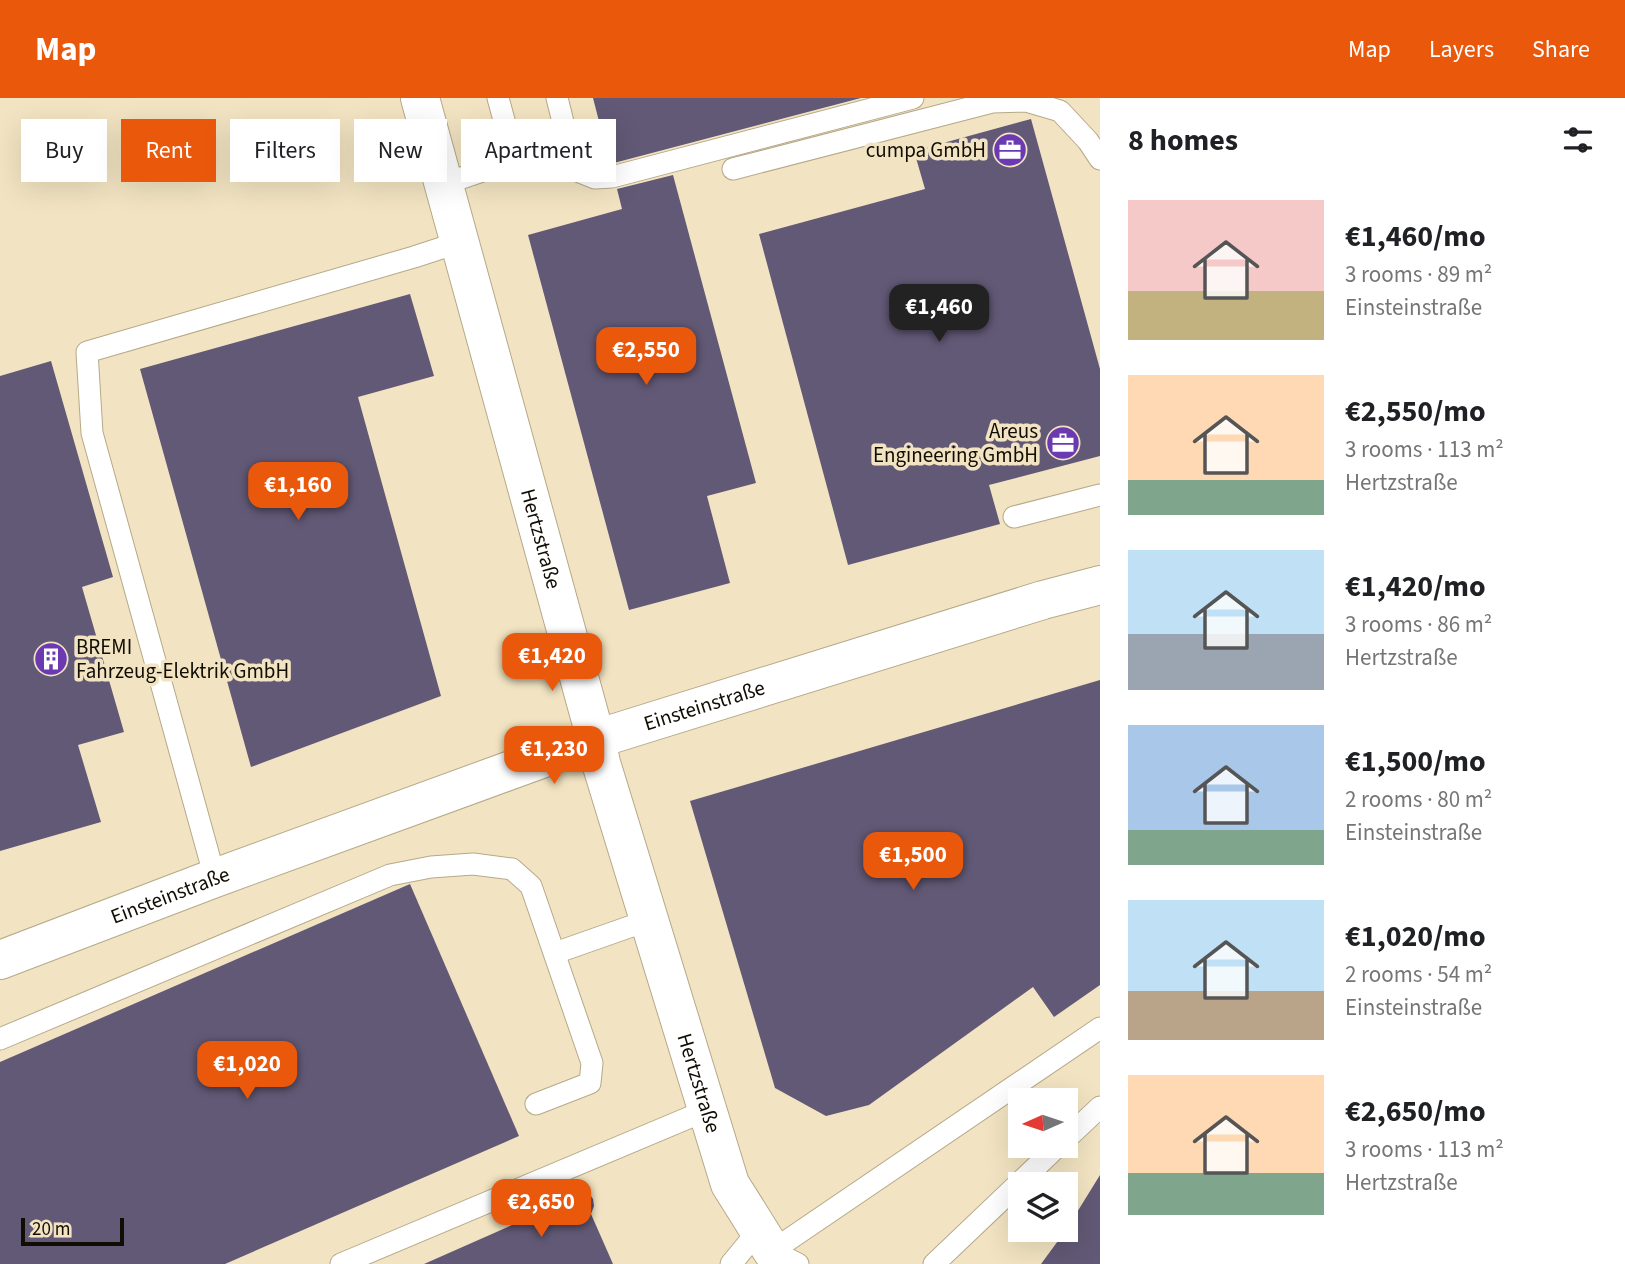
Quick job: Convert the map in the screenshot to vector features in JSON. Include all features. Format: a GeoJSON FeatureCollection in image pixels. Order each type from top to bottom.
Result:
{"type":"FeatureCollection","features":[{"type":"Feature","properties":{"kind":"street","name":"Hertzstraße"},"geometry":{"type":"LineString","coordinates":[[421,98],[601,763],[707,1110],[730,1184],[776,1252]]}},
{"type":"Feature","properties":{"kind":"street","name":"Einsteinstraße"},"geometry":{"type":"LineString","coordinates":[[0,960],[215,878],[596,739],[1043,600],[1100,585]]}},
{"type":"Feature","properties":{"kind":"lane"},"geometry":{"type":"LineString","coordinates":[[498,98],[504,119]]}},
{"type":"Feature","properties":{"kind":"lane"},"geometry":{"type":"LineString","coordinates":[[557,98],[562,119]]}},
{"type":"Feature","properties":{"kind":"lane"},"geometry":{"type":"LineString","coordinates":[[616,176],[913,98]]}},
{"type":"Feature","properties":{"kind":"lane"},"geometry":{"type":"LineString","coordinates":[[733,169],[992,102],[1026,101],[1060,111],[1088,141],[1100,159]]}},
{"type":"Feature","properties":{"kind":"lane"},"geometry":{"type":"LineString","coordinates":[[444,184],[461,178]]}},
{"type":"Feature","properties":{"kind":"lane"},"geometry":{"type":"LineString","coordinates":[[215,878],[92,432],[87,352],[460,242]]}},
{"type":"Feature","properties":{"kind":"lane"},"geometry":{"type":"LineString","coordinates":[[1014,517],[1100,495]]}},
{"type":"Feature","properties":{"kind":"lane"},"geometry":{"type":"LineString","coordinates":[[0,1039],[390,875],[431,867],[473,864],[512,869],[531,886],[592,1063],[590,1083],[536,1104]]}},
{"type":"Feature","properties":{"kind":"lane"},"geometry":{"type":"LineString","coordinates":[[555,953],[649,920]]}},
{"type":"Feature","properties":{"kind":"lane"},"geometry":{"type":"LineString","coordinates":[[731,1264],[776,1252],[1100,1028]]}},
{"type":"Feature","properties":{"kind":"lane"},"geometry":{"type":"LineString","coordinates":[[1078,1128],[1100,1107]]}},
{"type":"Feature","properties":{"kind":"lane"},"geometry":{"type":"LineString","coordinates":[[341,1264],[707,1110]]}},
{"type":"Feature","properties":{"kind":"lane"},"geometry":{"type":"LineString","coordinates":[[934,1264],[1045,1158]]}},
{"type":"Feature","properties":{"kind":"building"},"geometry":{"type":"Polygon","coordinates":[[[593,98],[861,98],[616,162],[616,119],[598,119],[593,98]]]}},
{"type":"Feature","properties":{"kind":"building"},"geometry":{"type":"Polygon","coordinates":[[[1031,119],[1100,369],[1100,456],[989,485],[1000,524],[848,565],[759,234],[925,189],[914,151],[1031,119]]]}},
{"type":"Feature","properties":{"kind":"building"},"geometry":{"type":"Polygon","coordinates":[[[673,175],[756,483],[707,496],[730,583],[629,610],[528,235],[622,209],[617,189],[673,175]]]}},
{"type":"Feature","properties":{"kind":"building"},"geometry":{"type":"Polygon","coordinates":[[[410,294],[434,376],[358,397],[441,696],[251,767],[140,369],[410,294]]]}},
{"type":"Feature","properties":{"kind":"building","name":"BREMI Fahrzeug-Elektrik GmbH"},"geometry":{"type":"Polygon","coordinates":[[[51,361],[113,577],[82,587],[124,732],[78,745],[101,822],[0,851],[0,376],[51,361]]]}},
{"type":"Feature","properties":{"kind":"building"},"geometry":{"type":"Polygon","coordinates":[[[1100,680],[1100,985],[1054,1017],[1033,987],[869,1105],[826,1116],[775,1088],[690,801],[1100,680]]]}},
{"type":"Feature","properties":{"kind":"building"},"geometry":{"type":"Polygon","coordinates":[[[410,884],[519,1136],[225,1264],[0,1264],[0,1062],[410,884]]]}},
{"type":"Feature","properties":{"kind":"building"},"geometry":{"type":"Polygon","coordinates":[[[1100,1175],[1100,1264],[1041,1264],[1057,1242],[1078,1242],[1078,1211],[1100,1175]]]}},
{"type":"Feature","properties":{"kind":"building"},"geometry":{"type":"Polygon","coordinates":[[[580,1189],[588,1192],[593,1199],[591,1214],[613,1264],[424,1264],[562,1203],[563,1197],[580,1189]]]}},
{"type":"Feature","properties":{"kind":"place","name":"cumpa GmbH"},"geometry":{"type":"Point","coordinates":[1010,150]}},
{"type":"Feature","properties":{"kind":"place","name":"Areus Engineering GmbH"},"geometry":{"type":"Point","coordinates":[1063,443]}},
{"type":"Feature","properties":{"kind":"place","name":"BREMI Fahrzeug-Elektrik GmbH"},"geometry":{"type":"Point","coordinates":[51,659]}}]}
